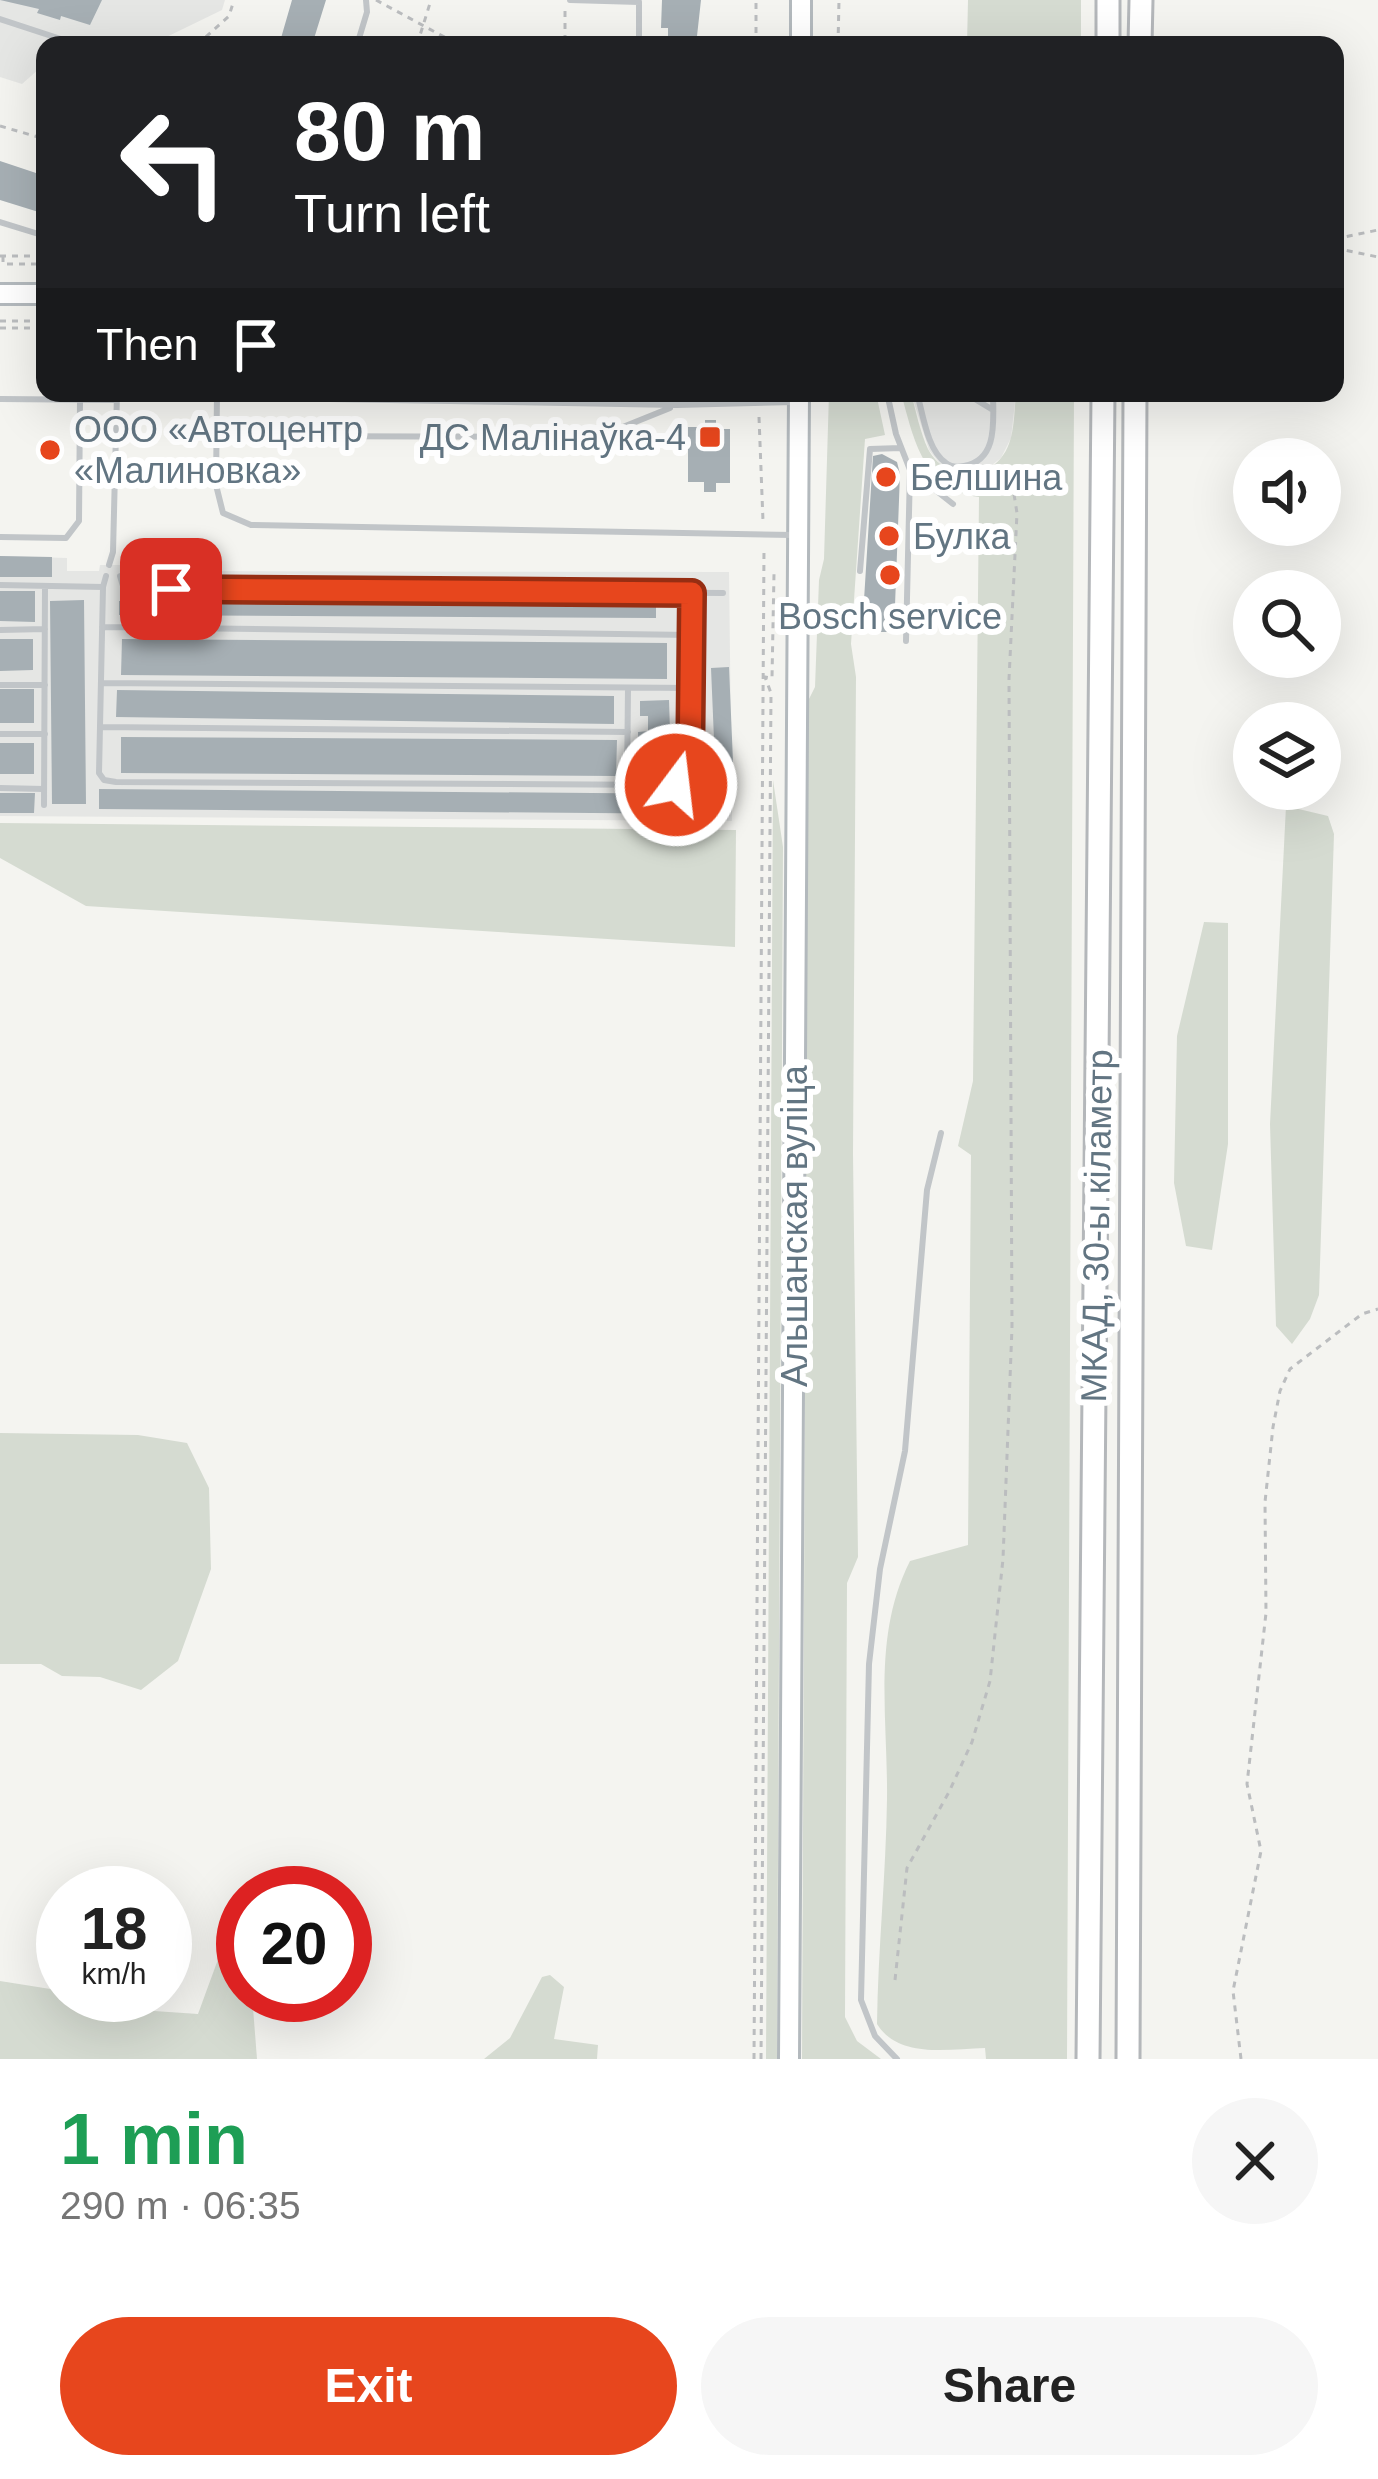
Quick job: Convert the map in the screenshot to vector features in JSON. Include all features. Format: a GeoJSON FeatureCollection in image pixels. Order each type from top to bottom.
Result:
{"type":"FeatureCollection","features":[{"type":"Feature","properties":{"kind":"highway"},"geometry":{"type":"LineString","coordinates":[[1108,0],[1108,36]]}},
{"type":"Feature","properties":{"kind":"highway"},"geometry":{"type":"LineString","coordinates":[[1140,36],[1141,0]]}},
{"type":"Feature","properties":{"kind":"highway","name":"МКАД, 30-ы кіламетр"},"geometry":{"type":"LineString","coordinates":[[1088,2059],[1103,402]]}},
{"type":"Feature","properties":{"kind":"highway","name":"МКАД, 30-ы кіламетр"},"geometry":{"type":"LineString","coordinates":[[1129,2059],[1136,402]]}},
{"type":"Feature","properties":{"kind":"main road"},"geometry":{"type":"LineString","coordinates":[[801,0],[801,36]]}},
{"type":"Feature","properties":{"kind":"main road"},"geometry":{"type":"LineString","coordinates":[[0,293],[36,293]]}},
{"type":"Feature","properties":{"kind":"main road","name":"Альшанская вуліца"},"geometry":{"type":"LineString","coordinates":[[789,2059],[799,402]]}},
{"type":"Feature","properties":{"kind":"lane"},"geometry":{"type":"LineString","coordinates":[[360,36],[366,0]]}},
{"type":"Feature","properties":{"kind":"lane"},"geometry":{"type":"LineString","coordinates":[[567,0],[639,2],[638,36]]}},
{"type":"Feature","properties":{"kind":"lane"},"geometry":{"type":"LineString","coordinates":[[0,19],[52,36]]}},
{"type":"Feature","properties":{"kind":"lane"},"geometry":{"type":"LineString","coordinates":[[0,222],[36,233]]}},
{"type":"Feature","properties":{"kind":"lane"},"geometry":{"type":"LineString","coordinates":[[0,399],[36,399]]}},
{"type":"Feature","properties":{"kind":"lane"},"geometry":{"type":"LineString","coordinates":[[0,537],[66,538],[76,529],[80,402]]}},
{"type":"Feature","properties":{"kind":"lane"},"geometry":{"type":"LineString","coordinates":[[113,565],[117,402]]}},
{"type":"Feature","properties":{"kind":"lane"},"geometry":{"type":"LineString","coordinates":[[217,402],[216,485],[223,513],[251,525],[797,535]]}},
{"type":"Feature","properties":{"kind":"lane"},"geometry":{"type":"LineString","coordinates":[[539,402],[758,402]]}},
{"type":"Feature","properties":{"kind":"lane"},"geometry":{"type":"LineString","coordinates":[[889,402],[910,470],[906,640]]}},
{"type":"Feature","properties":{"kind":"lane"},"geometry":{"type":"LineString","coordinates":[[919,402],[932,444],[946,464],[971,464],[986,452],[993,432],[993,402]]}},
{"type":"Feature","properties":{"kind":"lane"},"geometry":{"type":"LineString","coordinates":[[979,402],[993,410]]}},
{"type":"Feature","properties":{"kind":"lane"},"geometry":{"type":"LineString","coordinates":[[217,436],[598,437],[677,405]]}},
{"type":"Feature","properties":{"kind":"lane"},"geometry":{"type":"LineString","coordinates":[[860,571],[870,449],[901,448]]}},
{"type":"Feature","properties":{"kind":"lane"},"geometry":{"type":"LineString","coordinates":[[910,470],[953,504]]}},
{"type":"Feature","properties":{"kind":"lane"},"geometry":{"type":"LineString","coordinates":[[106,576],[99,773],[104,780],[116,782],[676,785],[690,771],[692,593]]}},
{"type":"Feature","properties":{"kind":"lane"},"geometry":{"type":"LineString","coordinates":[[120,576],[124,589],[723,593]]}},
{"type":"Feature","properties":{"kind":"lane"},"geometry":{"type":"LineString","coordinates":[[0,585],[103,587]]}},
{"type":"Feature","properties":{"kind":"lane"},"geometry":{"type":"LineString","coordinates":[[44,805],[45,586]]}},
{"type":"Feature","properties":{"kind":"lane"},"geometry":{"type":"LineString","coordinates":[[102,627],[691,635]]}},
{"type":"Feature","properties":{"kind":"lane"},"geometry":{"type":"LineString","coordinates":[[0,630],[45,629]]}},
{"type":"Feature","properties":{"kind":"lane"},"geometry":{"type":"LineString","coordinates":[[101,683],[691,688]]}},
{"type":"Feature","properties":{"kind":"lane"},"geometry":{"type":"LineString","coordinates":[[0,685],[45,685]]}},
{"type":"Feature","properties":{"kind":"lane"},"geometry":{"type":"LineString","coordinates":[[627,785],[628,688]]}},
{"type":"Feature","properties":{"kind":"lane"},"geometry":{"type":"LineString","coordinates":[[100,727],[628,732]]}},
{"type":"Feature","properties":{"kind":"lane"},"geometry":{"type":"LineString","coordinates":[[0,734],[45,734]]}},
{"type":"Feature","properties":{"kind":"lane"},"geometry":{"type":"LineString","coordinates":[[0,788],[43,788]]}},
{"type":"Feature","properties":{"kind":"lane"},"geometry":{"type":"LineString","coordinates":[[898,2059],[875,2036],[861,2000],[869,1664],[880,1569],[905,1451],[927,1190],[941,1133]]}},
{"type":"Feature","properties":{"kind":"path"},"geometry":{"type":"LineString","coordinates":[[207,36],[229,16],[234,0]]}},
{"type":"Feature","properties":{"kind":"path"},"geometry":{"type":"LineString","coordinates":[[376,0],[442,36]]}},
{"type":"Feature","properties":{"kind":"path"},"geometry":{"type":"LineString","coordinates":[[420,36],[431,0]]}},
{"type":"Feature","properties":{"kind":"path"},"geometry":{"type":"LineString","coordinates":[[566,36],[567,0]]}},
{"type":"Feature","properties":{"kind":"path"},"geometry":{"type":"LineString","coordinates":[[756,0],[756,36]]}},
{"type":"Feature","properties":{"kind":"path"},"geometry":{"type":"LineString","coordinates":[[838,0],[838,36]]}},
{"type":"Feature","properties":{"kind":"path"},"geometry":{"type":"LineString","coordinates":[[0,126],[36,136]]}},
{"type":"Feature","properties":{"kind":"path"},"geometry":{"type":"LineString","coordinates":[[1344,237],[1378,230]]}},
{"type":"Feature","properties":{"kind":"path"},"geometry":{"type":"LineString","coordinates":[[1344,250],[1378,257]]}},
{"type":"Feature","properties":{"kind":"path"},"geometry":{"type":"LineString","coordinates":[[36,256],[2,256],[3,264],[36,264]]}},
{"type":"Feature","properties":{"kind":"path"},"geometry":{"type":"LineString","coordinates":[[0,321],[36,321]]}},
{"type":"Feature","properties":{"kind":"path"},"geometry":{"type":"LineString","coordinates":[[0,328],[36,328]]}},
{"type":"Feature","properties":{"kind":"path"},"geometry":{"type":"LineString","coordinates":[[754,2059],[765,677],[758,402]]}},
{"type":"Feature","properties":{"kind":"path"},"geometry":{"type":"LineString","coordinates":[[895,1980],[907,1868],[950,1792],[972,1742],[990,1681],[1004,1559],[1012,1284],[1009,679],[1017,513],[1012,488],[986,452]]}},
{"type":"Feature","properties":{"kind":"path"},"geometry":{"type":"LineString","coordinates":[[765,677],[772,678],[773,574]]}},
{"type":"Feature","properties":{"kind":"path"},"geometry":{"type":"LineString","coordinates":[[761,2059],[771,717],[765,677]]}},
{"type":"Feature","properties":{"kind":"path"},"geometry":{"type":"LineString","coordinates":[[1241,2059],[1233,1991],[1261,1851],[1247,1784],[1266,1613],[1265,1502],[1273,1427],[1280,1390],[1290,1369],[1362,1314],[1378,1309]]}},
{"type":"Feature","properties":{"kind":"shaded area"},"geometry":{"type":"Polygon","coordinates":[[[0,0],[225,0],[222,10],[169,36],[36,36],[36,72],[22,84],[0,77],[0,0]]]}},
{"type":"Feature","properties":{"kind":"shaded area"},"geometry":{"type":"Polygon","coordinates":[[[968,0],[1081,0],[1081,36],[967,36],[968,0]]]}},
{"type":"Feature","properties":{"kind":"shaded area"},"geometry":{"type":"Polygon","coordinates":[[[829,402],[878,402],[885,435],[865,439],[851,644],[856,677],[853,1154],[858,1557],[847,1583],[845,2017],[857,2041],[881,2059],[802,2059],[808,701],[815,687],[829,402]]]}},
{"type":"Feature","properties":{"kind":"shaded area"},"geometry":{"type":"Polygon","coordinates":[[[904,402],[914,402],[934,458],[952,471],[972,474],[992,466],[1006,451],[1015,402],[1074,402],[1067,2059],[986,2059],[985,2048],[911,2047],[886,2035],[877,2024],[887,1799],[886,1648],[891,1619],[910,1561],[968,1545],[971,1155],[958,1146],[973,1081],[979,497],[945,484],[917,444],[904,402]]]}},
{"type":"Feature","properties":{"kind":"shaded area"},"geometry":{"type":"Polygon","coordinates":[[[914,402],[1015,402],[1011,438],[1001,458],[984,471],[970,474],[944,469],[929,450],[914,402]]]}},
{"type":"Feature","properties":{"kind":"shaded area"},"geometry":{"type":"Polygon","coordinates":[[[0,556],[67,558],[67,571],[129,565],[130,571],[729,572],[732,821],[0,816],[0,556]]]}},
{"type":"Feature","properties":{"kind":"shaded area"},"geometry":{"type":"Polygon","coordinates":[[[773,780],[783,847],[777,2059],[766,2059],[773,780]]]}},
{"type":"Feature","properties":{"kind":"shaded area"},"geometry":{"type":"Polygon","coordinates":[[[1286,810],[1303,810],[1328,816],[1334,834],[1319,1295],[1310,1319],[1292,1344],[1276,1326],[1270,1124],[1286,810]]]}},
{"type":"Feature","properties":{"kind":"shaded area"},"geometry":{"type":"Polygon","coordinates":[[[0,823],[736,830],[735,947],[86,906],[0,858],[0,823]]]}},
{"type":"Feature","properties":{"kind":"shaded area"},"geometry":{"type":"Polygon","coordinates":[[[1204,922],[1228,923],[1228,1144],[1212,1250],[1186,1246],[1174,1183],[1177,1036],[1204,922]]]}},
{"type":"Feature","properties":{"kind":"shaded area"},"geometry":{"type":"Polygon","coordinates":[[[0,1433],[138,1435],[187,1443],[209,1488],[211,1569],[178,1661],[141,1690],[100,1677],[62,1676],[41,1664],[0,1664],[0,1433]]]}},
{"type":"Feature","properties":{"kind":"shaded area"},"geometry":{"type":"Polygon","coordinates":[[[216,1965],[216,2022],[254,2022],[257,2059],[0,2059],[0,1981],[36,1987],[36,2022],[192,2022],[192,2014],[198,2014],[216,1965]]]}},
{"type":"Feature","properties":{"kind":"shaded area"},"geometry":{"type":"Polygon","coordinates":[[[550,1975],[564,1987],[554,2039],[598,2045],[597,2059],[484,2059],[510,2038],[542,1977],[550,1975]]]}},
{"type":"Feature","properties":{"kind":"building"},"geometry":{"type":"Polygon","coordinates":[[[0,0],[102,0],[90,25],[0,0]]]}},
{"type":"Feature","properties":{"kind":"building"},"geometry":{"type":"Polygon","coordinates":[[[292,0],[326,0],[315,36],[282,36],[292,0]]]}},
{"type":"Feature","properties":{"kind":"building"},"geometry":{"type":"Polygon","coordinates":[[[662,0],[701,0],[697,36],[668,36],[668,28],[661,28],[662,0]]]}},
{"type":"Feature","properties":{"kind":"building"},"geometry":{"type":"Polygon","coordinates":[[[0,161],[36,173],[36,211],[0,200],[0,161]]]}},
{"type":"Feature","properties":{"kind":"building"},"geometry":{"type":"Polygon","coordinates":[[[705,420],[716,420],[716,429],[730,429],[730,483],[716,483],[716,492],[704,492],[704,482],[688,482],[688,427],[705,427],[705,420]]]}},
{"type":"Feature","properties":{"kind":"building"},"geometry":{"type":"Polygon","coordinates":[[[882,454],[897,462],[900,474],[894,632],[862,632],[873,456],[882,454]]]}},
{"type":"Feature","properties":{"kind":"building"},"geometry":{"type":"Polygon","coordinates":[[[0,556],[52,557],[52,577],[0,577],[0,556]]]}},
{"type":"Feature","properties":{"kind":"building"},"geometry":{"type":"Polygon","coordinates":[[[0,591],[35,591],[35,622],[0,621],[0,591]]]}},
{"type":"Feature","properties":{"kind":"building"},"geometry":{"type":"Polygon","coordinates":[[[84,600],[86,804],[52,804],[50,601],[84,600]]]}},
{"type":"Feature","properties":{"kind":"building"},"geometry":{"type":"Polygon","coordinates":[[[119,601],[656,604],[656,618],[119,615],[119,601]]]}},
{"type":"Feature","properties":{"kind":"building"},"geometry":{"type":"Polygon","coordinates":[[[0,639],[33,639],[33,670],[0,671],[0,639]]]}},
{"type":"Feature","properties":{"kind":"building"},"geometry":{"type":"Polygon","coordinates":[[[122,639],[667,643],[667,679],[121,675],[122,639]]]}},
{"type":"Feature","properties":{"kind":"building"},"geometry":{"type":"Polygon","coordinates":[[[729,667],[733,762],[715,763],[711,668],[729,667]]]}},
{"type":"Feature","properties":{"kind":"building"},"geometry":{"type":"Polygon","coordinates":[[[0,689],[34,689],[34,723],[0,723],[0,689]]]}},
{"type":"Feature","properties":{"kind":"building"},"geometry":{"type":"Polygon","coordinates":[[[117,690],[614,696],[614,724],[116,717],[117,690]]]}},
{"type":"Feature","properties":{"kind":"building"},"geometry":{"type":"Polygon","coordinates":[[[669,700],[670,732],[679,732],[680,771],[639,772],[638,732],[648,731],[648,716],[640,716],[640,701],[669,700]]]}},
{"type":"Feature","properties":{"kind":"building"},"geometry":{"type":"Polygon","coordinates":[[[121,737],[617,740],[616,776],[121,773],[121,737]]]}},
{"type":"Feature","properties":{"kind":"building"},"geometry":{"type":"Polygon","coordinates":[[[0,743],[34,743],[34,774],[0,774],[0,743]]]}},
{"type":"Feature","properties":{"kind":"building"},"geometry":{"type":"Polygon","coordinates":[[[99,789],[705,794],[705,814],[99,809],[99,789]]]}},
{"type":"Feature","properties":{"kind":"building"},"geometry":{"type":"Polygon","coordinates":[[[0,793],[35,793],[34,813],[0,813],[0,793]]]}},
{"type":"Feature","properties":{"kind":"place","name":"ДС Малінаўка-4"},"geometry":{"type":"Point","coordinates":[710,437]}},
{"type":"Feature","properties":{"kind":"place","name":"ООО «Автоцентр «Малиновка»"},"geometry":{"type":"Point","coordinates":[50,450]}},
{"type":"Feature","properties":{"kind":"place","name":"Белшина"},"geometry":{"type":"Point","coordinates":[886,477]}},
{"type":"Feature","properties":{"kind":"place","name":"Булка"},"geometry":{"type":"Point","coordinates":[889,536]}},
{"type":"Feature","properties":{"kind":"place","name":"Bosch service"},"geometry":{"type":"Point","coordinates":[890,575]}},
{"type":"Feature","properties":{"kind":"route"},"geometry":{"type":"LineString","coordinates":[[171,589],[692,593],[690,771],[676,785]]}}]}
